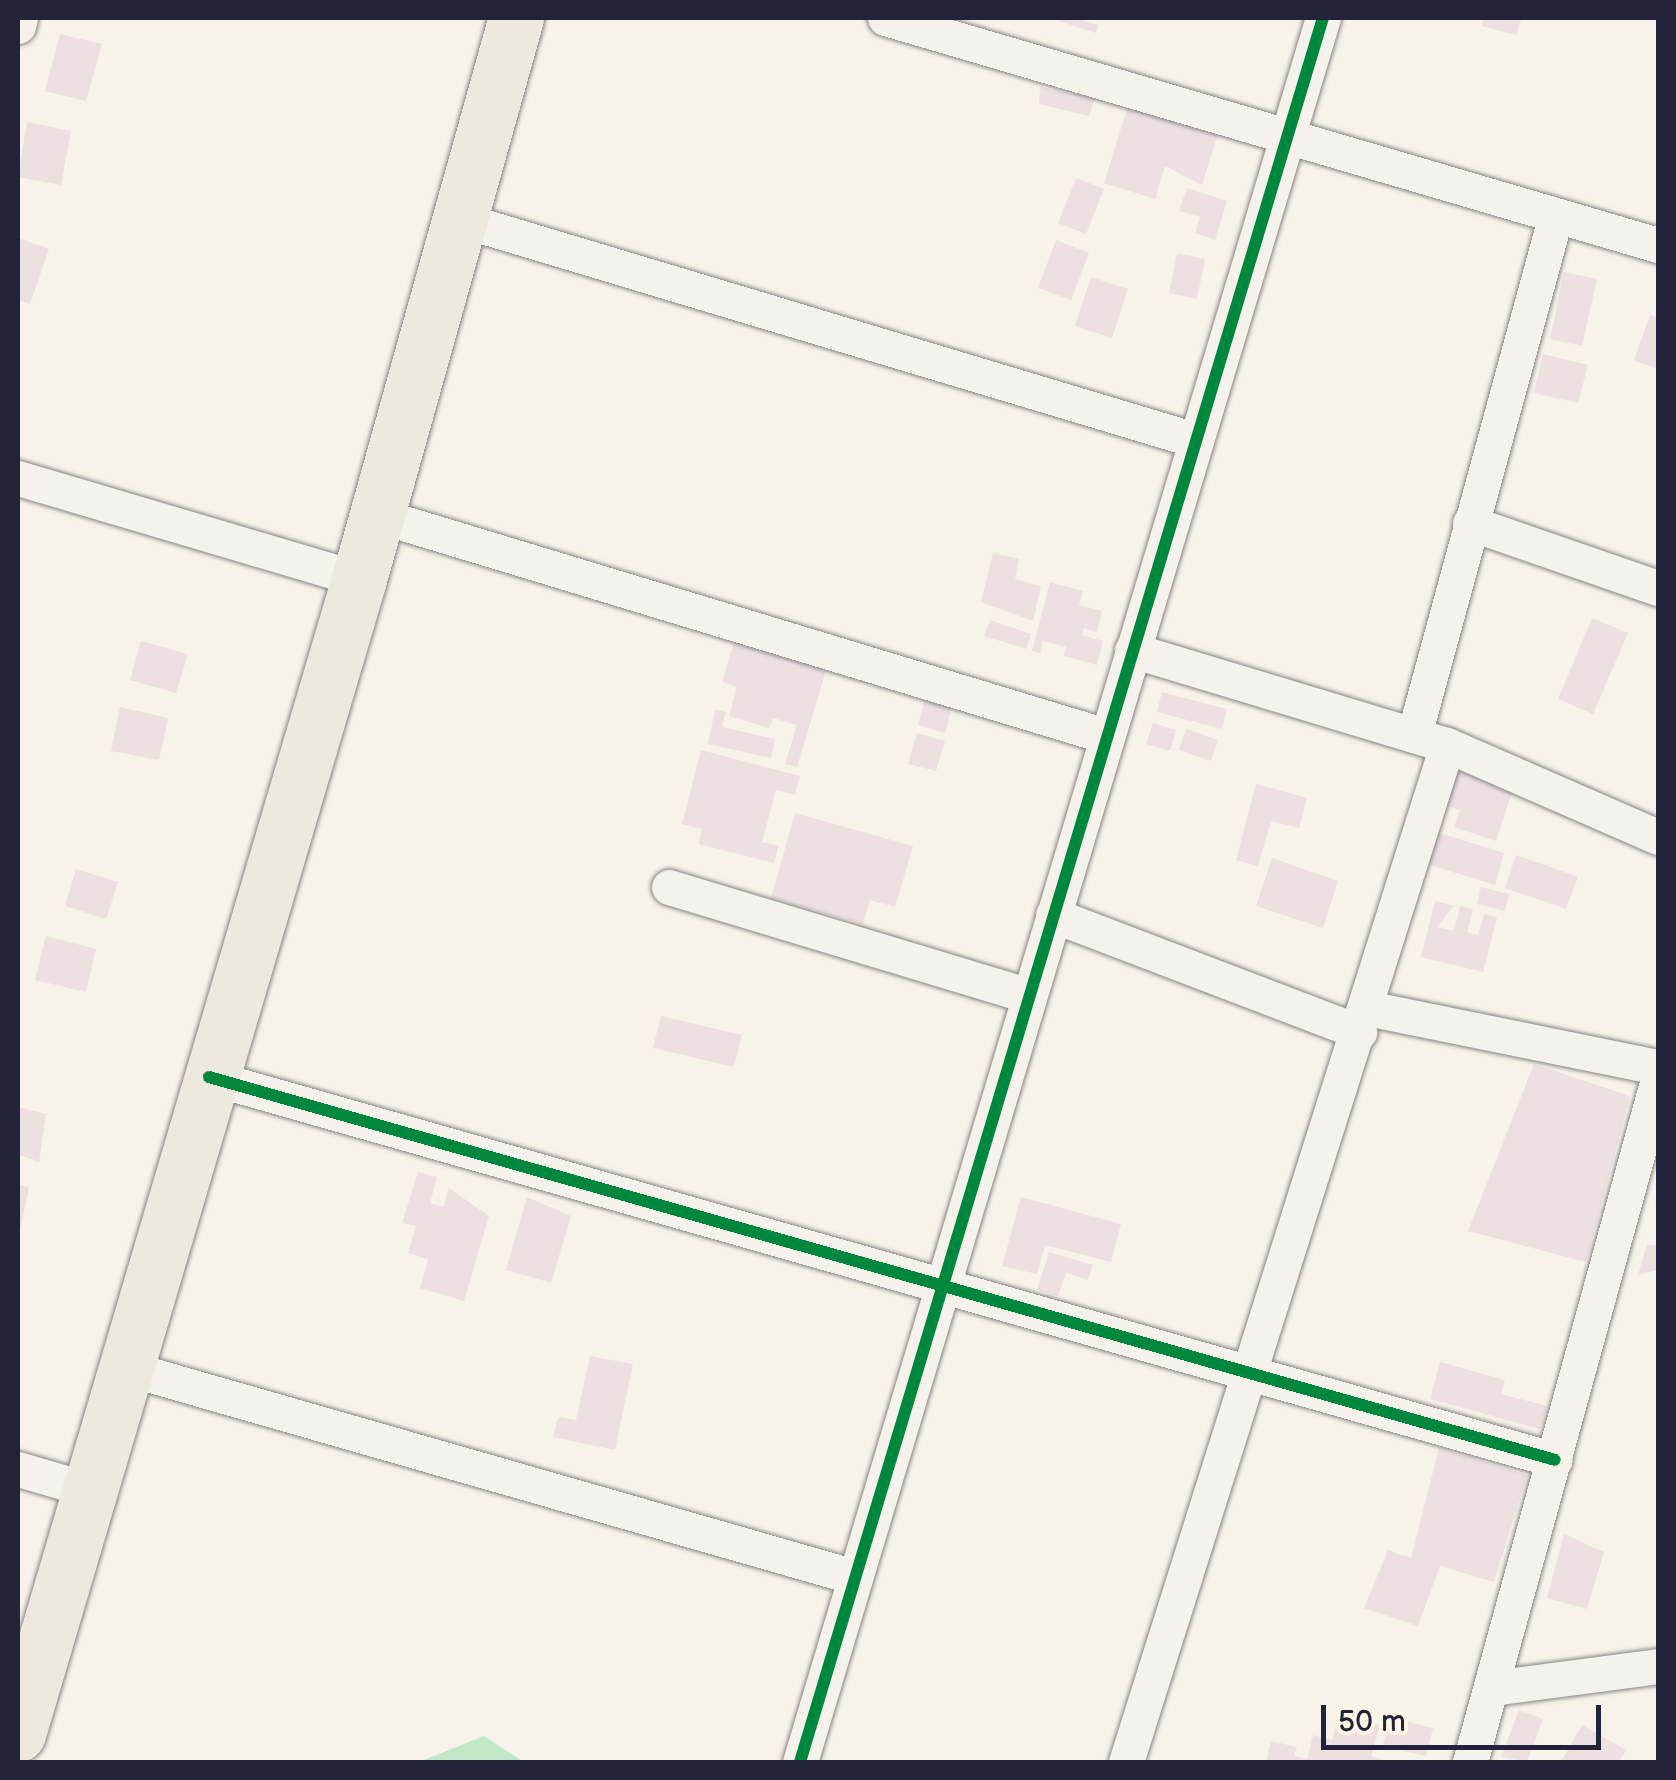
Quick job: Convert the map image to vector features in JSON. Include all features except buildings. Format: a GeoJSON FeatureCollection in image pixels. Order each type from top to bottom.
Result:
{"type":"FeatureCollection","features":[{"type":"Feature","properties":{"kind":"main road"},"geometry":{"type":"LineString","coordinates":[[18,1734],[123,1367],[359,579],[516,18]]}},
{"type":"Feature","properties":{"kind":"street"},"geometry":{"type":"LineString","coordinates":[[18,26],[20,18]]}},
{"type":"Feature","properties":{"kind":"street"},"geometry":{"type":"LineString","coordinates":[[800,1762],[1323,18]]}},
{"type":"Feature","properties":{"kind":"street"},"geometry":{"type":"LineString","coordinates":[[897,19],[1288,141],[1658,245]]}},
{"type":"Feature","properties":{"kind":"street"},"geometry":{"type":"LineString","coordinates":[[1126,1762],[1363,1020],[1431,740],[1470,523],[1554,218]]}},
{"type":"Feature","properties":{"kind":"street"},"geometry":{"type":"LineString","coordinates":[[459,219],[1195,440]]}},
{"type":"Feature","properties":{"kind":"street"},"geometry":{"type":"LineString","coordinates":[[18,478],[359,579]]}},
{"type":"Feature","properties":{"kind":"street"},"geometry":{"type":"LineString","coordinates":[[376,515],[1106,736]]}},
{"type":"Feature","properties":{"kind":"street"},"geometry":{"type":"LineString","coordinates":[[1470,523],[1658,588]]}},
{"type":"Feature","properties":{"kind":"street"},"geometry":{"type":"LineString","coordinates":[[1132,650],[1431,740],[1658,836]]}},
{"type":"Feature","properties":{"kind":"street"},"geometry":{"type":"LineString","coordinates":[[669,887],[1029,996]]}},
{"type":"Feature","properties":{"kind":"street"},"geometry":{"type":"LineString","coordinates":[[1053,915],[1363,1020],[1658,1066]]}},
{"type":"Feature","properties":{"kind":"street"},"geometry":{"type":"LineString","coordinates":[[209,1077],[1556,1460]]}},
{"type":"Feature","properties":{"kind":"street"},"geometry":{"type":"LineString","coordinates":[[1470,1762],[1653,1131],[1658,1078]]}},
{"type":"Feature","properties":{"kind":"street"},"geometry":{"type":"LineString","coordinates":[[123,1367],[856,1577]]}},
{"type":"Feature","properties":{"kind":"street"},"geometry":{"type":"LineString","coordinates":[[18,1469],[90,1490]]}},
{"type":"Feature","properties":{"kind":"street"},"geometry":{"type":"LineString","coordinates":[[1491,1688],[1658,1666]]}},
{"type":"Feature","properties":{"kind":"green space"},"geometry":{"type":"Polygon","coordinates":[[[484,1736],[524,1762],[419,1762],[484,1736]]]}},
{"type":"Feature","properties":{"kind":"cycle path"},"geometry":{"type":"LineString","coordinates":[[800,1762],[1323,18]]}},
{"type":"Feature","properties":{"kind":"cycle path"},"geometry":{"type":"LineString","coordinates":[[209,1077],[1555,1460]]}}]}
